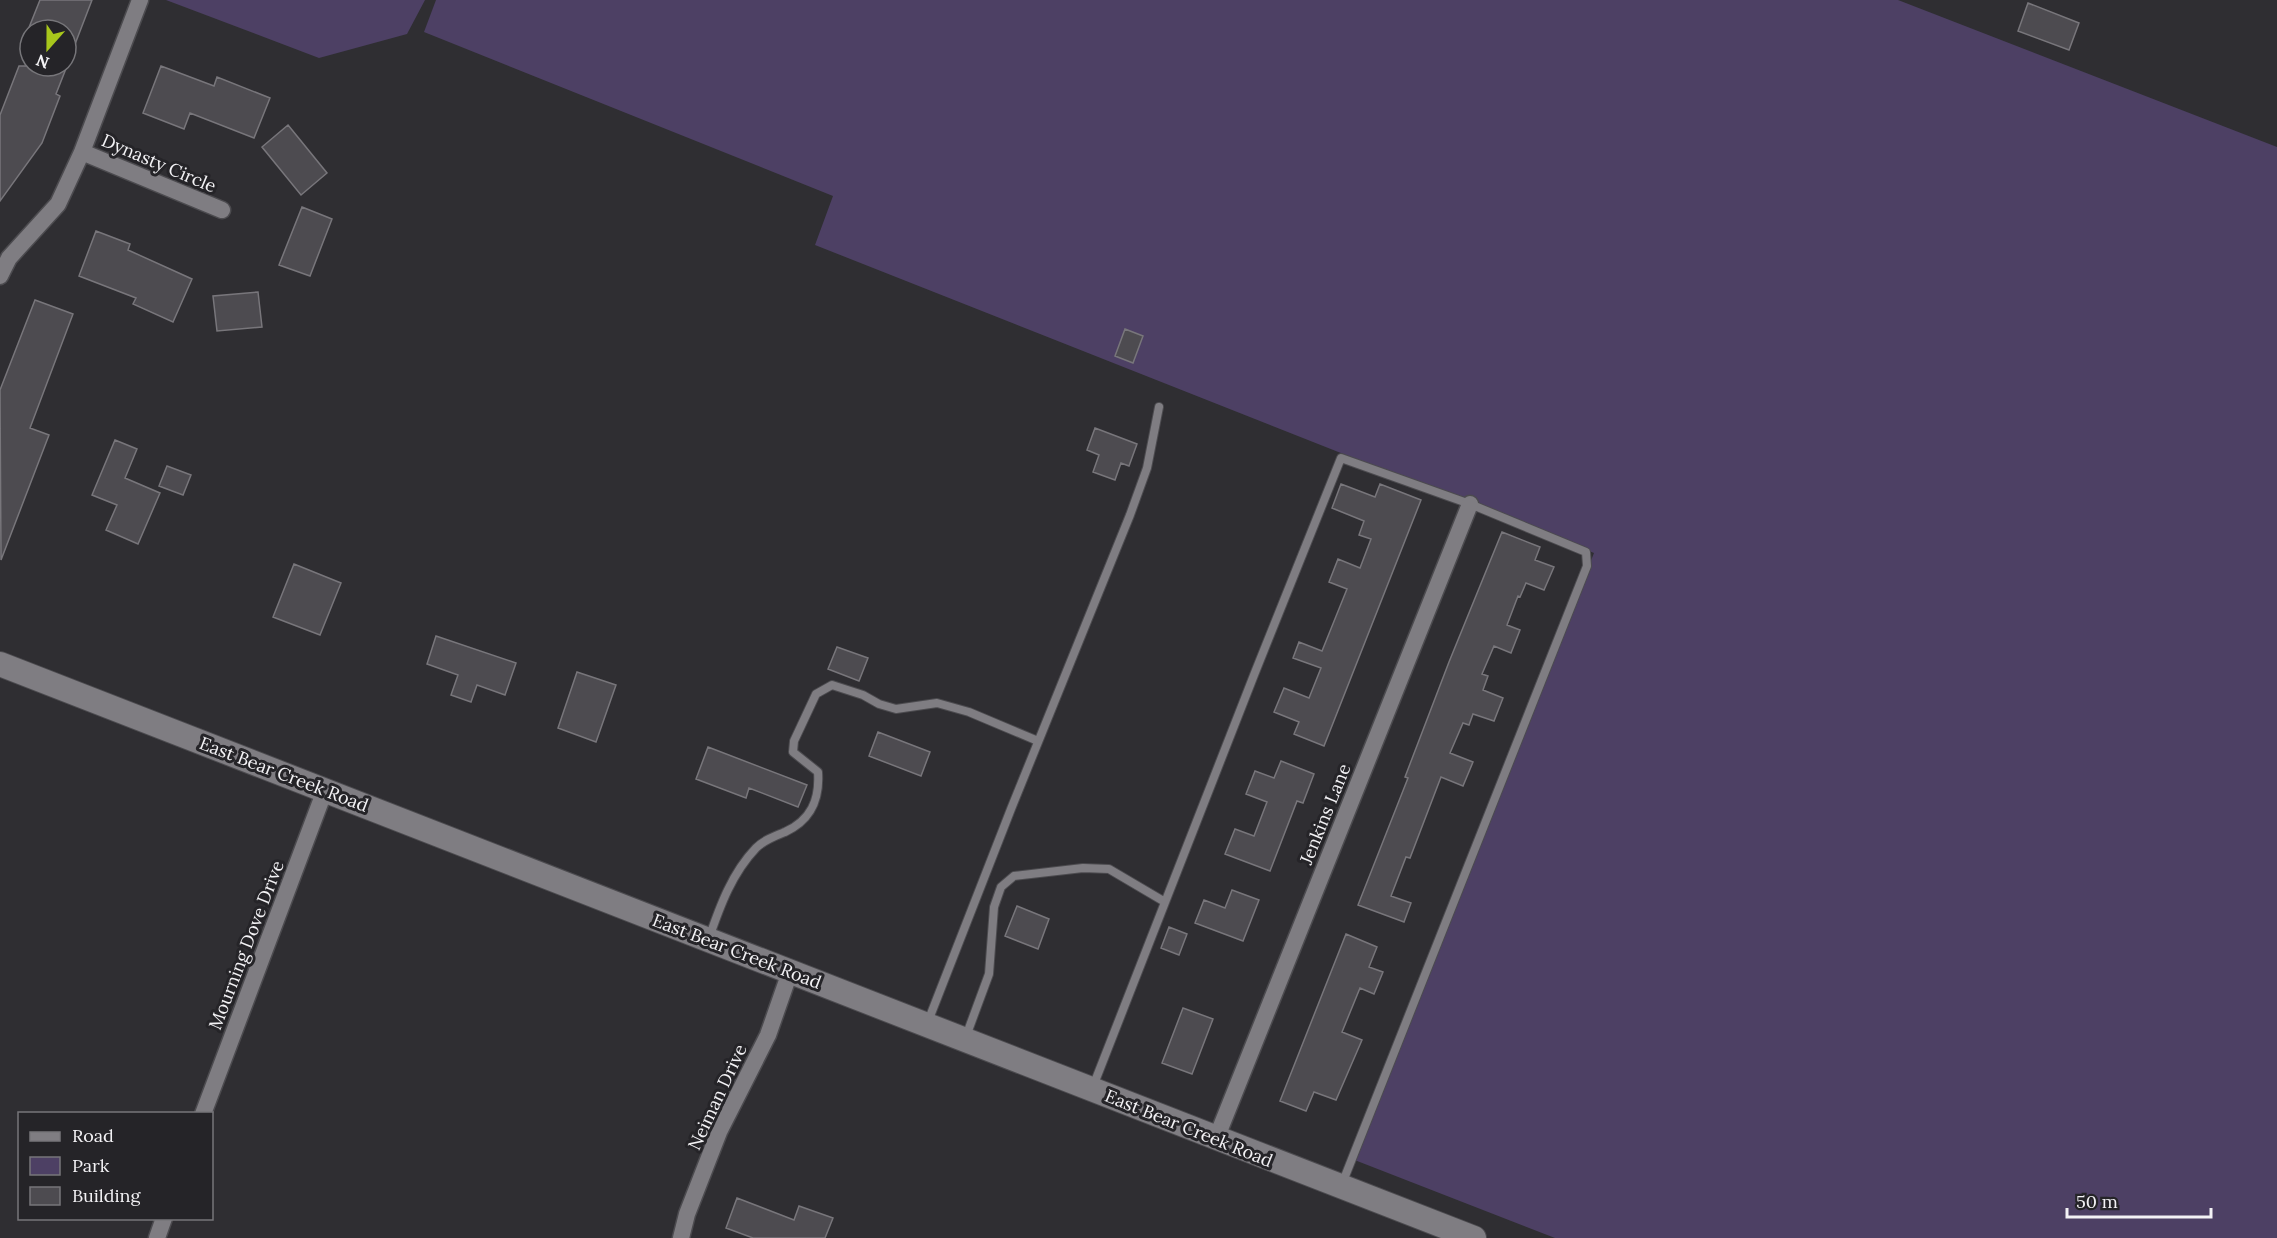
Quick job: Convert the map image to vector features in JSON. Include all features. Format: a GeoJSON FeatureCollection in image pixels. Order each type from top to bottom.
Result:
{"type":"FeatureCollection","features":[{"type":"Feature","properties":{"kind":"main road","name":"East Bear Creek Road"},"geometry":{"type":"LineString","coordinates":[[0,664],[1474,1238]]}},
{"type":"Feature","properties":{"kind":"street"},"geometry":{"type":"LineString","coordinates":[[0,276],[9,258],[58,204],[82,152],[140,0]]}},
{"type":"Feature","properties":{"kind":"street","name":"Dynasty Circle"},"geometry":{"type":"LineString","coordinates":[[82,152],[222,210]]}},
{"type":"Feature","properties":{"kind":"street","name":"Jenkins Lane"},"geometry":{"type":"LineString","coordinates":[[1216,1138],[1470,504]]}},
{"type":"Feature","properties":{"kind":"street","name":"Mourning Dove Drive"},"geometry":{"type":"LineString","coordinates":[[203,1112],[325,790]]}},
{"type":"Feature","properties":{"kind":"street","name":"Neiman Drive"},"geometry":{"type":"LineString","coordinates":[[681,1238],[687,1214],[719,1132],[768,1035],[790,972]]}},
{"type":"Feature","properties":{"kind":"street"},"geometry":{"type":"LineString","coordinates":[[157,1238],[163,1220]]}},
{"type":"Feature","properties":{"kind":"lane"},"geometry":{"type":"LineString","coordinates":[[927,1025],[1038,741],[1130,515],[1147,468],[1159,407]]}},
{"type":"Feature","properties":{"kind":"lane"},"geometry":{"type":"LineString","coordinates":[[1092,1089],[1341,458],[1470,504],[1586,552],[1587,566],[1341,1188]]}},
{"type":"Feature","properties":{"kind":"lane"},"geometry":{"type":"LineString","coordinates":[[709,940],[731,880],[754,850],[760,843],[802,823],[814,805],[819,784],[818,772],[793,752],[798,732],[816,694],[832,685],[896,709],[937,703],[969,712],[1038,741]]}},
{"type":"Feature","properties":{"kind":"lane"},"geometry":{"type":"LineString","coordinates":[[965,1039],[989,974],[994,907],[1000,887],[1014,876],[1083,868],[1109,869],[1165,902]]}},
{"type":"Feature","properties":{"kind":"green space"},"geometry":{"type":"Polygon","coordinates":[[[166,0],[425,0],[407,34],[319,58],[166,0]]]}},
{"type":"Feature","properties":{"kind":"green space"},"geometry":{"type":"Polygon","coordinates":[[[436,0],[1898,0],[2277,147],[2277,1238],[1555,1238],[1352,1159],[1594,553],[815,245],[833,196],[424,32],[436,0]]]}},
{"type":"Feature","properties":{"kind":"building"},"geometry":{"type":"Polygon","coordinates":[[[40,0],[92,0],[78,36],[78,18],[33,18],[40,0]]]}},
{"type":"Feature","properties":{"kind":"building"},"geometry":{"type":"Polygon","coordinates":[[[2028,3],[2079,23],[2069,50],[2018,31],[2028,3]]]}},
{"type":"Feature","properties":{"kind":"building"},"geometry":{"type":"Polygon","coordinates":[[[161,66],[214,86],[217,77],[270,98],[254,138],[190,113],[184,129],[143,113],[161,66]]]}},
{"type":"Feature","properties":{"kind":"building"},"geometry":{"type":"Polygon","coordinates":[[[18,69],[18,78],[62,78],[56,94],[60,96],[42,143],[0,201],[0,115],[18,69]]]}},
{"type":"Feature","properties":{"kind":"building"},"geometry":{"type":"Polygon","coordinates":[[[288,125],[327,173],[301,195],[262,147],[288,125]]]}},
{"type":"Feature","properties":{"kind":"building"},"geometry":{"type":"Polygon","coordinates":[[[302,207],[332,219],[310,276],[279,265],[302,207]]]}},
{"type":"Feature","properties":{"kind":"building"},"geometry":{"type":"Polygon","coordinates":[[[96,231],[130,244],[128,250],[192,279],[173,322],[133,304],[136,298],[79,276],[96,231]]]}},
{"type":"Feature","properties":{"kind":"building"},"geometry":{"type":"Polygon","coordinates":[[[258,292],[262,327],[217,331],[213,296],[258,292]]]}},
{"type":"Feature","properties":{"kind":"building"},"geometry":{"type":"Polygon","coordinates":[[[35,300],[73,314],[30,428],[49,435],[1,560],[0,390],[35,300]]]}},
{"type":"Feature","properties":{"kind":"building"},"geometry":{"type":"Polygon","coordinates":[[[1125,329],[1143,336],[1133,363],[1115,356],[1125,329]]]}},
{"type":"Feature","properties":{"kind":"building"},"geometry":{"type":"Polygon","coordinates":[[[1095,428],[1137,444],[1129,466],[1121,463],[1115,480],[1093,472],[1099,455],[1087,450],[1095,428]]]}},
{"type":"Feature","properties":{"kind":"building"},"geometry":{"type":"Polygon","coordinates":[[[115,440],[137,449],[125,478],[160,493],[138,544],[106,530],[117,505],[92,495],[115,440]]]}},
{"type":"Feature","properties":{"kind":"building"},"geometry":{"type":"Polygon","coordinates":[[[167,466],[191,475],[183,495],[159,486],[167,466]]]}},
{"type":"Feature","properties":{"kind":"building"},"geometry":{"type":"Polygon","coordinates":[[[1341,484],[1375,497],[1380,484],[1421,500],[1324,746],[1294,734],[1299,722],[1274,712],[1284,688],[1309,698],[1321,668],[1293,658],[1299,642],[1322,651],[1347,589],[1329,582],[1338,559],[1360,568],[1371,539],[1359,535],[1364,521],[1332,508],[1341,484]]]}},
{"type":"Feature","properties":{"kind":"building"},"geometry":{"type":"Polygon","coordinates":[[[1502,532],[1540,547],[1535,560],[1554,567],[1544,590],[1526,583],[1520,597],[1518,596],[1507,625],[1520,630],[1511,653],[1494,646],[1482,674],[1488,676],[1483,690],[1503,698],[1494,721],[1473,714],[1469,725],[1463,723],[1450,753],[1473,762],[1463,786],[1441,777],[1410,858],[1406,857],[1391,896],[1411,903],[1404,922],[1358,905],[1408,778],[1405,777],[1449,662],[1502,532]]]}},
{"type":"Feature","properties":{"kind":"building"},"geometry":{"type":"Polygon","coordinates":[[[294,564],[341,583],[320,635],[273,617],[294,564]]]}},
{"type":"Feature","properties":{"kind":"building"},"geometry":{"type":"Polygon","coordinates":[[[436,636],[516,663],[505,695],[477,685],[471,702],[451,695],[458,675],[427,664],[436,636]]]}},
{"type":"Feature","properties":{"kind":"building"},"geometry":{"type":"Polygon","coordinates":[[[837,647],[868,658],[859,681],[828,669],[837,647]]]}},
{"type":"Feature","properties":{"kind":"building"},"geometry":{"type":"Polygon","coordinates":[[[577,672],[616,685],[596,742],[558,728],[577,672]]]}},
{"type":"Feature","properties":{"kind":"building"},"geometry":{"type":"Polygon","coordinates":[[[878,732],[930,752],[921,776],[869,756],[878,732]]]}},
{"type":"Feature","properties":{"kind":"building"},"geometry":{"type":"Polygon","coordinates":[[[708,747],[807,785],[798,807],[749,788],[746,798],[696,779],[708,747]]]}},
{"type":"Feature","properties":{"kind":"building"},"geometry":{"type":"Polygon","coordinates":[[[1281,761],[1314,774],[1303,803],[1297,801],[1270,871],[1225,854],[1235,829],[1254,836],[1267,802],[1246,794],[1255,771],[1274,778],[1281,761]]]}},
{"type":"Feature","properties":{"kind":"building"},"geometry":{"type":"Polygon","coordinates":[[[1232,890],[1259,900],[1243,941],[1195,923],[1204,900],[1225,908],[1232,890]]]}},
{"type":"Feature","properties":{"kind":"building"},"geometry":{"type":"Polygon","coordinates":[[[1017,906],[1049,919],[1038,949],[1005,936],[1017,906]]]}},
{"type":"Feature","properties":{"kind":"building"},"geometry":{"type":"Polygon","coordinates":[[[1169,927],[1187,934],[1179,955],[1161,948],[1169,927]]]}},
{"type":"Feature","properties":{"kind":"building"},"geometry":{"type":"Polygon","coordinates":[[[1346,934],[1377,947],[1369,967],[1383,972],[1374,994],[1360,988],[1342,1032],[1362,1040],[1336,1100],[1314,1092],[1306,1111],[1280,1101],[1346,934]]]}},
{"type":"Feature","properties":{"kind":"building"},"geometry":{"type":"Polygon","coordinates":[[[1183,1008],[1213,1019],[1192,1074],[1162,1063],[1183,1008]]]}},
{"type":"Feature","properties":{"kind":"building"},"geometry":{"type":"Polygon","coordinates":[[[737,1198],[794,1220],[799,1206],[833,1218],[825,1238],[753,1238],[726,1228],[737,1198]]]}}]}
